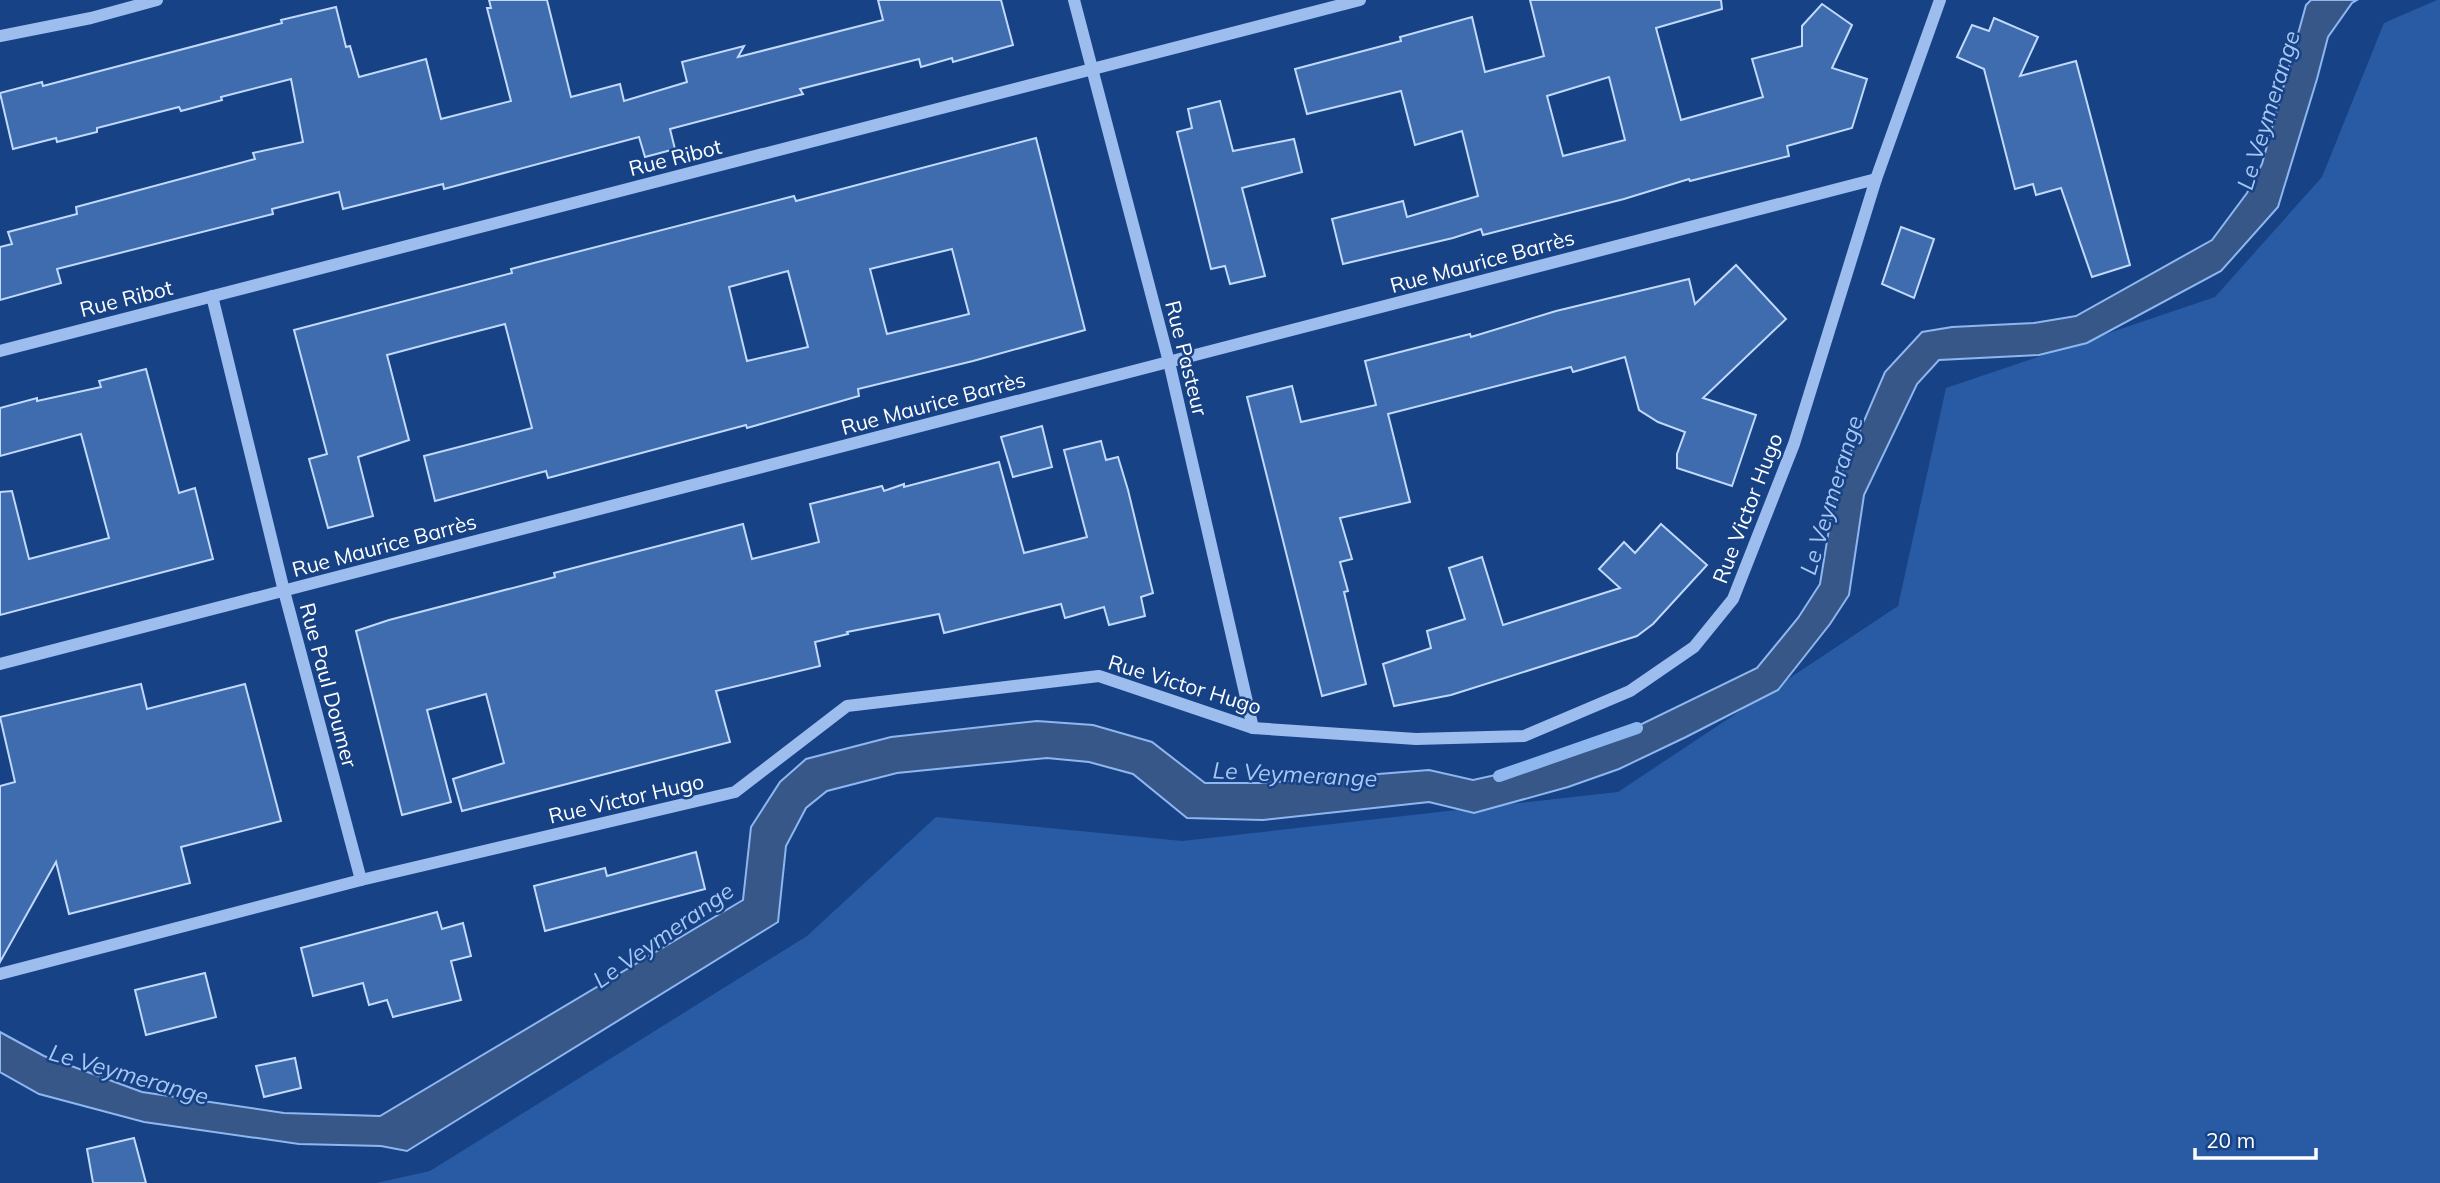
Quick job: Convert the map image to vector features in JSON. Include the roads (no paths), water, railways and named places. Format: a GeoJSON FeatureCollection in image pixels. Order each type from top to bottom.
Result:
{"type":"FeatureCollection","features":[{"type":"Feature","properties":{"kind":"street"},"geometry":{"type":"LineString","coordinates":[[0,36],[91,18],[157,0]]}},
{"type":"Feature","properties":{"kind":"street","name":"Rue Pasteur"},"geometry":{"type":"LineString","coordinates":[[1074,0],[1169,362],[1253,728]]}},
{"type":"Feature","properties":{"kind":"street","name":"Rue Ribot"},"geometry":{"type":"LineString","coordinates":[[0,351],[1360,0]]}},
{"type":"Feature","properties":{"kind":"street","name":"Rue Victor Hugo"},"geometry":{"type":"LineString","coordinates":[[0,974],[362,880],[735,792],[847,706],[1099,676],[1253,728],[1416,739],[1524,736],[1630,691],[1694,647],[1733,598],[1794,444],[1876,179],[1940,0]]}},
{"type":"Feature","properties":{"kind":"street","name":"Rue Maurice Barrès"},"geometry":{"type":"LineString","coordinates":[[0,664],[1876,179]]}},
{"type":"Feature","properties":{"kind":"street","name":"Rue Paul Doumer"},"geometry":{"type":"LineString","coordinates":[[212,296],[284,591],[362,880]]}},
{"type":"Feature","properties":{"kind":"waterway","name":"Le Veymerange"},"geometry":{"type":"LineString","coordinates":[[1499,776],[1637,728]]}}]}
